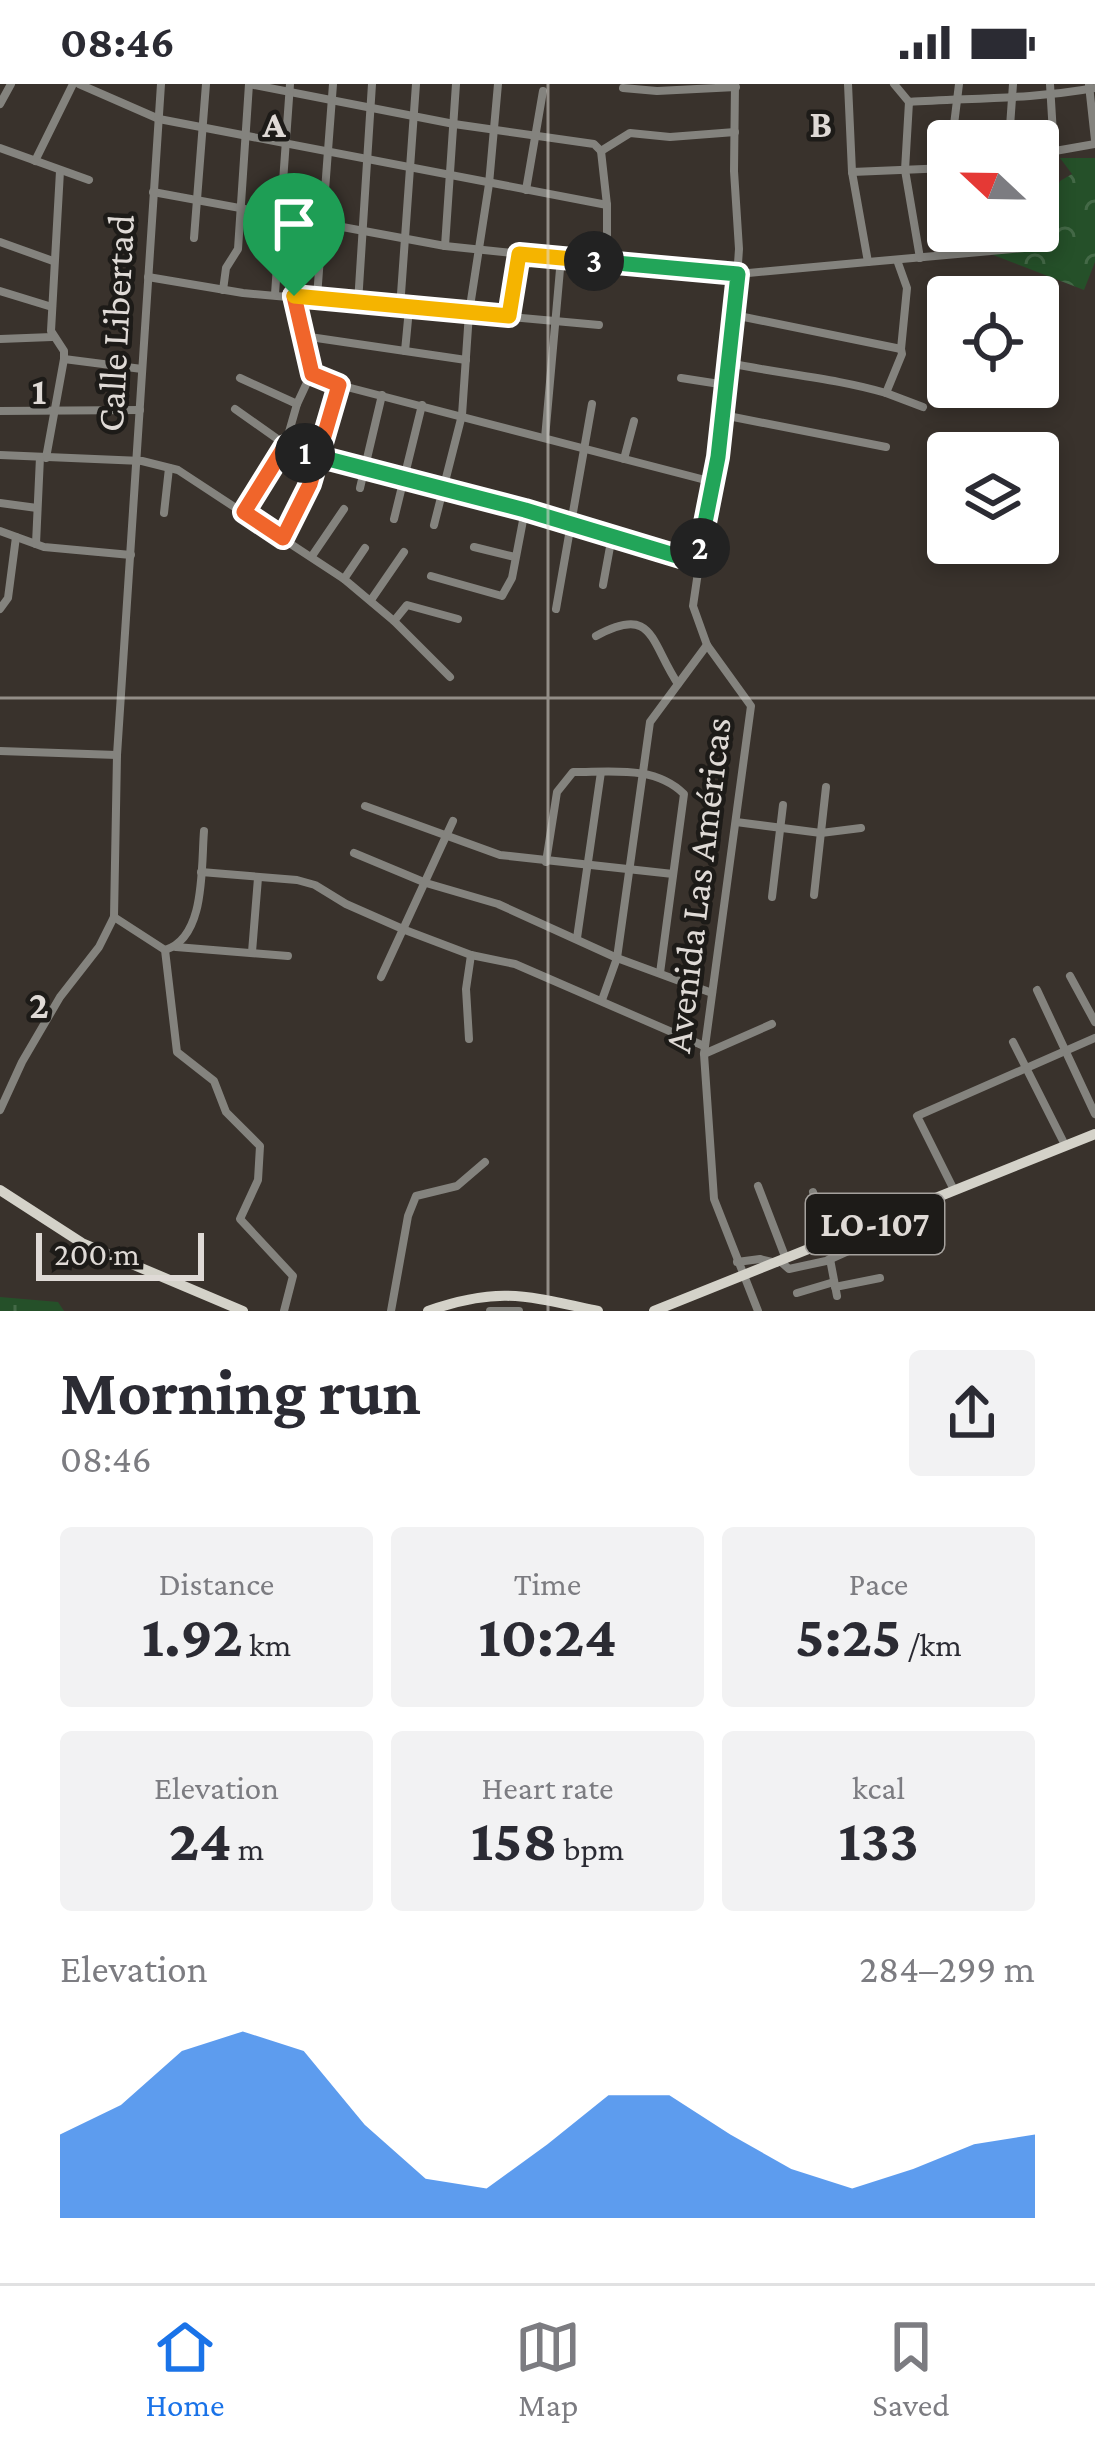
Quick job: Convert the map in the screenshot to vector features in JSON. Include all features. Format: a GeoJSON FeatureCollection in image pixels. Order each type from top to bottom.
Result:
{"type":"FeatureCollection","features":[{"type":"Feature","properties":{"kind":"main road","name":"LO-107"},"geometry":{"type":"LineString","coordinates":[[653,1311],[1095,1134]]}},
{"type":"Feature","properties":{"kind":"main road"},"geometry":{"type":"LineString","coordinates":[[0,1190],[82,1243],[243,1311]]}},
{"type":"Feature","properties":{"kind":"main road"},"geometry":{"type":"LineString","coordinates":[[428,1311],[472,1296],[505,1293],[598,1311]]}},
{"type":"Feature","properties":{"kind":"street"},"geometry":{"type":"LineString","coordinates":[[0,104],[11,84]]}},
{"type":"Feature","properties":{"kind":"street"},"geometry":{"type":"LineString","coordinates":[[35,160],[76,84],[159,119],[607,206]]}},
{"type":"Feature","properties":{"kind":"street","name":"Calle Libertad"},"geometry":{"type":"LineString","coordinates":[[115,917],[117,755],[161,84]]}},
{"type":"Feature","properties":{"kind":"street"},"geometry":{"type":"LineString","coordinates":[[194,238],[206,84]]}},
{"type":"Feature","properties":{"kind":"street"},"geometry":{"type":"LineString","coordinates":[[223,290],[226,268],[238,249],[249,84],[290,88],[494,131],[594,144],[601,151],[607,262]]}},
{"type":"Feature","properties":{"kind":"street"},"geometry":{"type":"LineString","coordinates":[[317,298],[333,84]]}},
{"type":"Feature","properties":{"kind":"street"},"geometry":{"type":"LineString","coordinates":[[358,303],[373,84]]}},
{"type":"Feature","properties":{"kind":"street"},"geometry":{"type":"LineString","coordinates":[[405,351],[404,237],[416,84]]}},
{"type":"Feature","properties":{"kind":"street"},"geometry":{"type":"LineString","coordinates":[[445,246],[456,84]]}},
{"type":"Feature","properties":{"kind":"street"},"geometry":{"type":"LineString","coordinates":[[434,525],[463,416],[469,313],[489,184],[498,84]]}},
{"type":"Feature","properties":{"kind":"street"},"geometry":{"type":"LineString","coordinates":[[848,84],[852,172],[868,262]]}},
{"type":"Feature","properties":{"kind":"street"},"geometry":{"type":"LineString","coordinates":[[894,84],[909,102],[905,170],[920,258]]}},
{"type":"Feature","properties":{"kind":"street"},"geometry":{"type":"LineString","coordinates":[[954,120],[959,84]]}},
{"type":"Feature","properties":{"kind":"street"},"geometry":{"type":"LineString","coordinates":[[1011,120],[1013,84]]}},
{"type":"Feature","properties":{"kind":"street"},"geometry":{"type":"LineString","coordinates":[[1050,84],[1052,120]]}},
{"type":"Feature","properties":{"kind":"street"},"geometry":{"type":"LineString","coordinates":[[623,90],[736,86]]}},
{"type":"Feature","properties":{"kind":"street","name":"Avenida Las Américas"},"geometry":{"type":"LineString","coordinates":[[736,86],[738,274],[723,415],[693,606],[707,645],[751,706],[704,1050],[714,1199],[758,1311]]}},
{"type":"Feature","properties":{"kind":"street"},"geometry":{"type":"LineString","coordinates":[[909,102],[1050,96],[1091,87],[1095,142],[1059,151]]}},
{"type":"Feature","properties":{"kind":"street"},"geometry":{"type":"LineString","coordinates":[[275,294],[290,88]]}},
{"type":"Feature","properties":{"kind":"street"},"geometry":{"type":"LineString","coordinates":[[526,190],[542,91]]}},
{"type":"Feature","properties":{"kind":"street"},"geometry":{"type":"LineString","coordinates":[[601,151],[630,133],[670,137],[735,132]]}},
{"type":"Feature","properties":{"kind":"street"},"geometry":{"type":"LineString","coordinates":[[0,148],[89,180]]}},
{"type":"Feature","properties":{"kind":"street"},"geometry":{"type":"LineString","coordinates":[[852,172],[927,169]]}},
{"type":"Feature","properties":{"kind":"street"},"geometry":{"type":"LineString","coordinates":[[35,544],[43,457],[64,359],[64,351],[52,337],[60,171]]}},
{"type":"Feature","properties":{"kind":"street"},"geometry":{"type":"LineString","coordinates":[[153,192],[445,246],[738,274],[987,252]]}},
{"type":"Feature","properties":{"kind":"street"},"geometry":{"type":"LineString","coordinates":[[0,242],[53,261]]}},
{"type":"Feature","properties":{"kind":"street"},"geometry":{"type":"LineString","coordinates":[[509,316],[519,254]]}},
{"type":"Feature","properties":{"kind":"street"},"geometry":{"type":"LineString","coordinates":[[545,438],[560,258]]}},
{"type":"Feature","properties":{"kind":"street"},"geometry":{"type":"LineString","coordinates":[[886,393],[902,354],[908,288],[897,260]]}},
{"type":"Feature","properties":{"kind":"street"},"geometry":{"type":"LineString","coordinates":[[148,277],[223,290],[599,325]]}},
{"type":"Feature","properties":{"kind":"street"},"geometry":{"type":"LineString","coordinates":[[0,291],[52,307]]}},
{"type":"Feature","properties":{"kind":"street"},"geometry":{"type":"LineString","coordinates":[[244,512],[285,446],[312,374],[294,296]]}},
{"type":"Feature","properties":{"kind":"street"},"geometry":{"type":"LineString","coordinates":[[734,315],[901,349]]}},
{"type":"Feature","properties":{"kind":"street"},"geometry":{"type":"LineString","coordinates":[[302,336],[466,359]]}},
{"type":"Feature","properties":{"kind":"street"},"geometry":{"type":"LineString","coordinates":[[0,339],[52,337]]}},
{"type":"Feature","properties":{"kind":"street"},"geometry":{"type":"LineString","coordinates":[[64,359],[142,369]]}},
{"type":"Feature","properties":{"kind":"street"},"geometry":{"type":"LineString","coordinates":[[729,363],[854,384],[923,407]]}},
{"type":"Feature","properties":{"kind":"street"},"geometry":{"type":"LineString","coordinates":[[312,374],[713,482]]}},
{"type":"Feature","properties":{"kind":"street"},"geometry":{"type":"LineString","coordinates":[[241,378],[297,404]]}},
{"type":"Feature","properties":{"kind":"street"},"geometry":{"type":"LineString","coordinates":[[681,378],[726,385]]}},
{"type":"Feature","properties":{"kind":"street"},"geometry":{"type":"LineString","coordinates":[[283,538],[320,457],[339,385]]}},
{"type":"Feature","properties":{"kind":"street"},"geometry":{"type":"LineString","coordinates":[[360,488],[382,395]]}},
{"type":"Feature","properties":{"kind":"street"},"geometry":{"type":"LineString","coordinates":[[556,609],[592,404]]}},
{"type":"Feature","properties":{"kind":"street"},"geometry":{"type":"LineString","coordinates":[[394,520],[422,405]]}},
{"type":"Feature","properties":{"kind":"street"},"geometry":{"type":"LineString","coordinates":[[0,411],[140,410]]}},
{"type":"Feature","properties":{"kind":"street"},"geometry":{"type":"LineString","coordinates":[[235,410],[285,446],[697,562]]}},
{"type":"Feature","properties":{"kind":"street"},"geometry":{"type":"LineString","coordinates":[[723,415],[886,447]]}},
{"type":"Feature","properties":{"kind":"street"},"geometry":{"type":"LineString","coordinates":[[624,459],[634,421]]}},
{"type":"Feature","properties":{"kind":"street"},"geometry":{"type":"LineString","coordinates":[[0,455],[137,461],[188,475],[344,579],[450,677]]}},
{"type":"Feature","properties":{"kind":"street"},"geometry":{"type":"LineString","coordinates":[[164,513],[169,468]]}},
{"type":"Feature","properties":{"kind":"street"},"geometry":{"type":"LineString","coordinates":[[0,503],[37,508]]}},
{"type":"Feature","properties":{"kind":"street"},"geometry":{"type":"LineString","coordinates":[[312,556],[344,509]]}},
{"type":"Feature","properties":{"kind":"street"},"geometry":{"type":"LineString","coordinates":[[431,576],[502,596],[512,578],[525,510]]}},
{"type":"Feature","properties":{"kind":"street"},"geometry":{"type":"LineString","coordinates":[[0,531],[68,551],[131,555]]}},
{"type":"Feature","properties":{"kind":"street"},"geometry":{"type":"LineString","coordinates":[[602,585],[612,536]]}},
{"type":"Feature","properties":{"kind":"street"},"geometry":{"type":"LineString","coordinates":[[0,609],[8,598],[5,577],[16,537]]}},
{"type":"Feature","properties":{"kind":"street"},"geometry":{"type":"LineString","coordinates":[[474,547],[515,557]]}},
{"type":"Feature","properties":{"kind":"street"},"geometry":{"type":"LineString","coordinates":[[344,579],[365,548]]}},
{"type":"Feature","properties":{"kind":"street"},"geometry":{"type":"LineString","coordinates":[[371,600],[404,552]]}},
{"type":"Feature","properties":{"kind":"street"},"geometry":{"type":"LineString","coordinates":[[394,621],[407,605],[458,620]]}},
{"type":"Feature","properties":{"kind":"street"},"geometry":{"type":"LineString","coordinates":[[596,636],[626,621],[637,623],[652,637],[678,685]]}},
{"type":"Feature","properties":{"kind":"street"},"geometry":{"type":"LineString","coordinates":[[602,1000],[617,958],[650,722],[707,645]]}},
{"type":"Feature","properties":{"kind":"street"},"geometry":{"type":"LineString","coordinates":[[0,751],[117,755]]}},
{"type":"Feature","properties":{"kind":"street"},"geometry":{"type":"LineString","coordinates":[[546,862],[558,788],[573,772],[643,773],[669,779],[684,794],[660,973]]}},
{"type":"Feature","properties":{"kind":"street"},"geometry":{"type":"LineString","coordinates":[[577,938],[601,772]]}},
{"type":"Feature","properties":{"kind":"street"},"geometry":{"type":"LineString","coordinates":[[814,895],[826,787]]}},
{"type":"Feature","properties":{"kind":"street"},"geometry":{"type":"LineString","coordinates":[[772,897],[783,805]]}},
{"type":"Feature","properties":{"kind":"street"},"geometry":{"type":"LineString","coordinates":[[365,806],[500,855],[674,874]]}},
{"type":"Feature","properties":{"kind":"street"},"geometry":{"type":"LineString","coordinates":[[381,977],[453,821]]}},
{"type":"Feature","properties":{"kind":"street"},"geometry":{"type":"LineString","coordinates":[[736,822],[820,833],[861,828]]}},
{"type":"Feature","properties":{"kind":"street"},"geometry":{"type":"LineString","coordinates":[[170,949],[191,931],[205,831]]}},
{"type":"Feature","properties":{"kind":"street"},"geometry":{"type":"LineString","coordinates":[[354,853],[427,883],[498,904],[617,958],[712,992]]}},
{"type":"Feature","properties":{"kind":"street"},"geometry":{"type":"LineString","coordinates":[[201,872],[316,886],[405,930],[471,955],[515,964],[602,1000],[704,1050],[772,1024]]}},
{"type":"Feature","properties":{"kind":"street"},"geometry":{"type":"LineString","coordinates":[[252,952],[258,878]]}},
{"type":"Feature","properties":{"kind":"street"},"geometry":{"type":"LineString","coordinates":[[0,1110],[60,997],[99,947],[115,917],[170,949],[288,956]]}},
{"type":"Feature","properties":{"kind":"street"},"geometry":{"type":"LineString","coordinates":[[170,949],[177,1052],[214,1081],[226,1112],[260,1146],[258,1180],[242,1210],[242,1224],[292,1276],[284,1311]]}},
{"type":"Feature","properties":{"kind":"street"},"geometry":{"type":"LineString","coordinates":[[469,1040],[466,989],[471,955]]}},
{"type":"Feature","properties":{"kind":"street"},"geometry":{"type":"LineString","coordinates":[[1070,976],[1095,1022]]}},
{"type":"Feature","properties":{"kind":"street"},"geometry":{"type":"LineString","coordinates":[[1037,990],[1095,1114]]}},
{"type":"Feature","properties":{"kind":"street"},"geometry":{"type":"LineString","coordinates":[[955,1192],[917,1116],[1095,1038]]}},
{"type":"Feature","properties":{"kind":"street"},"geometry":{"type":"LineString","coordinates":[[1013,1042],[1065,1145]]}},
{"type":"Feature","properties":{"kind":"street"},"geometry":{"type":"LineString","coordinates":[[391,1311],[416,1196],[462,1184],[485,1162]]}},
{"type":"Feature","properties":{"kind":"street"},"geometry":{"type":"LineString","coordinates":[[758,1186],[780,1261]]}},
{"type":"Feature","properties":{"kind":"street"},"geometry":{"type":"LineString","coordinates":[[812,1192],[828,1243]]}},
{"type":"Feature","properties":{"kind":"street"},"geometry":{"type":"LineString","coordinates":[[737,1262],[780,1261],[796,1270],[875,1239]]}},
{"type":"Feature","properties":{"kind":"street"},"geometry":{"type":"LineString","coordinates":[[830,1259],[836,1289]]}},
{"type":"Feature","properties":{"kind":"street"},"geometry":{"type":"LineString","coordinates":[[797,1293],[880,1278]]}},
{"type":"Feature","properties":{"kind":"street"},"geometry":{"type":"LineString","coordinates":[[505,1293],[497,1310],[519,1311]]}},
{"type":"Feature","properties":{"kind":"green space"},"geometry":{"type":"Polygon","coordinates":[[[1060,158],[1095,158],[1095,262],[1084,290],[1059,280],[1059,276],[988,253],[1059,252],[1059,184],[1072,174],[1060,158]]]}},
{"type":"Feature","properties":{"kind":"green space"},"geometry":{"type":"Polygon","coordinates":[[[0,1297],[58,1302],[64,1311],[0,1311],[0,1297]]]}},
{"type":"Feature","properties":{"kind":"route"},"geometry":{"type":"LineString","coordinates":[[294,296],[312,374],[339,385],[320,457],[283,538],[244,512],[285,446],[293,450],[320,457],[445,490],[478,501],[525,510],[697,562],[718,457],[738,274],[519,254],[509,316],[294,296]]}}]}
